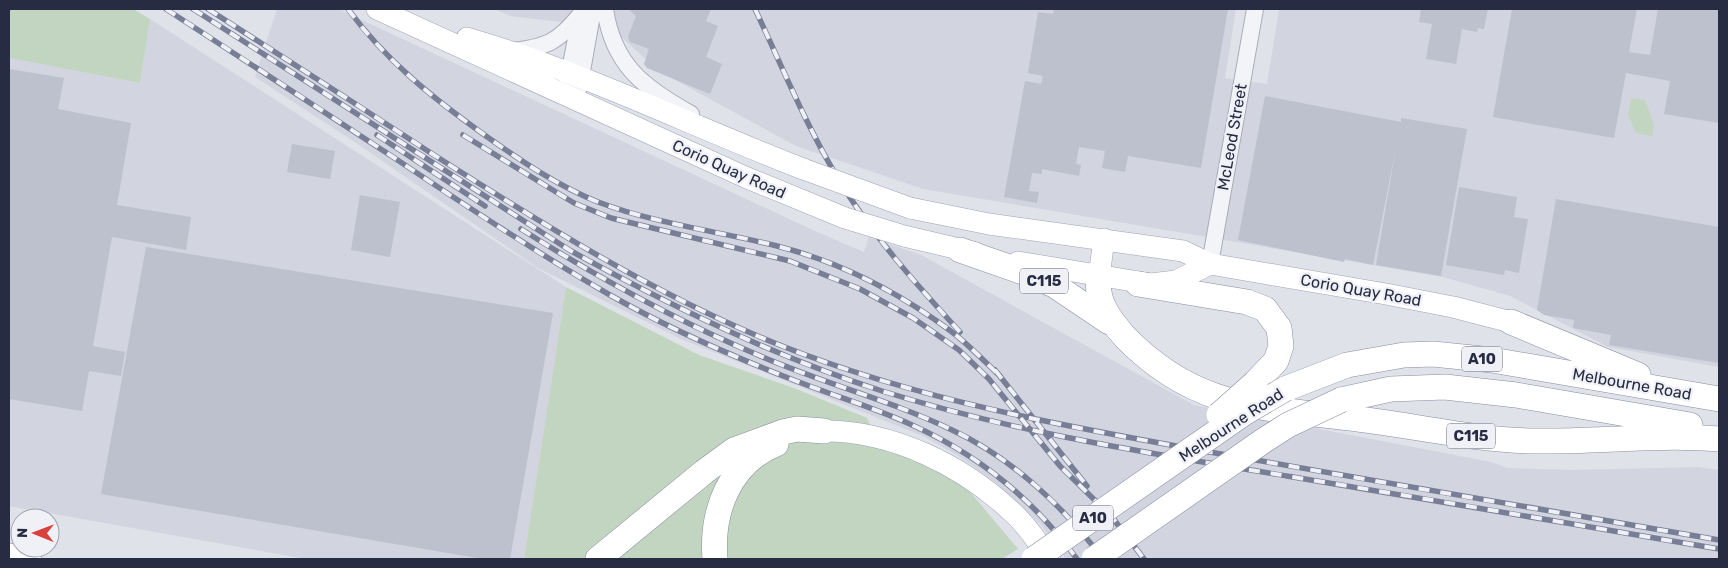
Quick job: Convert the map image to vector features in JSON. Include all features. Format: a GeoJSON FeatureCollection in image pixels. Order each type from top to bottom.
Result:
{"type":"FeatureCollection","features":[{"type":"Feature","properties":{"kind":"highway","name":"C115"},"geometry":{"type":"LineString","coordinates":[[960,250],[1054,285],[1081,301],[1119,330],[1158,366],[1192,387],[1225,400],[1256,407],[1500,439],[1569,440],[1674,436],[1719,439]]}},
{"type":"Feature","properties":{"kind":"highway"},"geometry":{"type":"LineString","coordinates":[[1098,277],[1100,301],[1119,330]]}},
{"type":"Feature","properties":{"kind":"highway","name":"C115"},"geometry":{"type":"LineString","coordinates":[[1138,284],[1247,302],[1266,310],[1279,328],[1281,346],[1276,360],[1255,383],[1153,477]]}},
{"type":"Feature","properties":{"kind":"highway","name":"C115"},"geometry":{"type":"LineString","coordinates":[[1511,322],[1682,393]]}},
{"type":"Feature","properties":{"kind":"highway","name":"Melbourne Road"},"geometry":{"type":"LineString","coordinates":[[1034,559],[1244,413],[1285,389],[1347,365],[1397,356],[1433,354],[1485,359],[1719,399]]}},
{"type":"Feature","properties":{"kind":"highway","name":"Melbourne Road"},"geometry":{"type":"LineString","coordinates":[[1094,559],[1288,425],[1340,400],[1391,389],[1445,387],[1560,402],[1719,430]]}},
{"type":"Feature","properties":{"kind":"highway"},"geometry":{"type":"LineString","coordinates":[[598,559],[704,472],[734,450],[783,432],[797,429],[824,431]]}},
{"type":"Feature","properties":{"kind":"highway"},"geometry":{"type":"LineString","coordinates":[[715,559],[714,528],[718,510],[732,480],[742,468],[756,455],[770,446],[787,439],[824,431]]}},
{"type":"Feature","properties":{"kind":"highway"},"geometry":{"type":"LineString","coordinates":[[1105,559],[1145,523]]}},
{"type":"Feature","properties":{"kind":"highway"},"geometry":{"type":"LineString","coordinates":[[9,556],[29,559]]}},
{"type":"Feature","properties":{"kind":"main road","name":"Corio Quay Road"},"geometry":{"type":"LineString","coordinates":[[1210,264],[1176,281],[1138,284],[960,250],[904,236],[845,218],[745,177],[377,9],[512,51],[754,150],[910,208],[989,224],[1183,251],[1210,264],[1454,307],[1511,322]]}},
{"type":"Feature","properties":{"kind":"main road"},"geometry":{"type":"LineString","coordinates":[[1098,277],[1104,239]]}},
{"type":"Feature","properties":{"kind":"main road"},"geometry":{"type":"LineString","coordinates":[[824,431],[860,433],[879,437],[948,466],[994,496],[1013,512],[1050,559]]}},
{"type":"Feature","properties":{"kind":"street"},"geometry":{"type":"LineString","coordinates":[[605,9],[609,31],[618,52],[641,82],[680,108],[754,150]]}},
{"type":"Feature","properties":{"kind":"street","name":"McLeod Street"},"geometry":{"type":"LineString","coordinates":[[1210,264],[1255,9]]}},
{"type":"Feature","properties":{"kind":"street"},"geometry":{"type":"LineString","coordinates":[[512,51],[541,47],[554,42],[585,10]]}},
{"type":"Feature","properties":{"kind":"street"},"geometry":{"type":"LineString","coordinates":[[571,96],[576,76],[585,10]]}},
{"type":"Feature","properties":{"kind":"shaded area"},"geometry":{"type":"Polygon","coordinates":[[[277,9],[338,9],[864,252],[869,237],[921,255],[1194,405],[1491,462],[1508,468],[1572,470],[1698,467],[1719,470],[1719,559],[1066,559],[1041,525],[995,482],[957,455],[925,437],[681,339],[538,268],[356,143],[255,77],[277,9]]]}},
{"type":"Feature","properties":{"kind":"shaded area"},"geometry":{"type":"Polygon","coordinates":[[[495,9],[1236,9],[1225,78],[1267,84],[1279,9],[1719,9],[1719,367],[1608,347],[1510,296],[1443,277],[923,189],[796,146],[657,70],[612,28],[510,16],[495,9]]]}},
{"type":"Feature","properties":{"kind":"shaded area"},"geometry":{"type":"Polygon","coordinates":[[[150,19],[566,287],[524,559],[306,559],[60,515],[60,508],[20,508],[9,506],[9,58],[140,83],[150,19]]]}},
{"type":"Feature","properties":{"kind":"green space"},"geometry":{"type":"Polygon","coordinates":[[[9,9],[133,9],[150,19],[140,83],[9,58],[9,9]]]}},
{"type":"Feature","properties":{"kind":"green space"},"geometry":{"type":"Polygon","coordinates":[[[1631,98],[1645,100],[1654,125],[1652,136],[1636,133],[1628,115],[1631,98]]]}},
{"type":"Feature","properties":{"kind":"green space"},"geometry":{"type":"Polygon","coordinates":[[[566,287],[699,355],[794,388],[867,418],[878,443],[925,464],[966,487],[1018,549],[1002,559],[524,559],[566,287]]]}},
{"type":"Feature","properties":{"kind":"building"},"geometry":{"type":"Polygon","coordinates":[[[628,9],[711,9],[706,21],[718,26],[706,57],[722,64],[710,94],[647,68],[644,64],[649,49],[630,42],[628,37],[636,16],[628,9]]]}},
{"type":"Feature","properties":{"kind":"building"},"geometry":{"type":"Polygon","coordinates":[[[1054,9],[1228,9],[1201,168],[1128,156],[1125,172],[1102,168],[1105,151],[1079,147],[1076,164],[1081,165],[1079,176],[1042,169],[1042,174],[1032,173],[1029,191],[1039,192],[1037,203],[1004,197],[1025,81],[1041,84],[1043,76],[1028,73],[1038,12],[1053,14],[1054,9]]]}},
{"type":"Feature","properties":{"kind":"building"},"geometry":{"type":"Polygon","coordinates":[[[1421,9],[1488,9],[1484,29],[1478,28],[1477,32],[1462,29],[1456,64],[1426,59],[1432,24],[1419,22],[1421,9]]]}},
{"type":"Feature","properties":{"kind":"building"},"geometry":{"type":"Polygon","coordinates":[[[1512,9],[1637,9],[1629,52],[1650,55],[1658,9],[1719,9],[1719,123],[1664,114],[1670,81],[1626,73],[1614,138],[1493,117],[1512,9]]]}},
{"type":"Feature","properties":{"kind":"building"},"geometry":{"type":"Polygon","coordinates":[[[9,69],[64,78],[58,109],[131,123],[117,205],[191,217],[186,250],[112,237],[93,346],[125,352],[121,376],[89,371],[82,411],[9,399],[9,69]]]}},
{"type":"Feature","properties":{"kind":"building"},"geometry":{"type":"Polygon","coordinates":[[[1265,96],[1401,122],[1401,118],[1467,129],[1441,276],[1376,265],[1396,147],[1373,265],[1345,259],[1344,262],[1238,240],[1265,96]]]}},
{"type":"Feature","properties":{"kind":"building"},"geometry":{"type":"Polygon","coordinates":[[[292,144],[335,151],[330,179],[287,172],[292,144]]]}},
{"type":"Feature","properties":{"kind":"building"},"geometry":{"type":"Polygon","coordinates":[[[1459,187],[1517,197],[1514,217],[1528,219],[1519,273],[1505,270],[1504,275],[1446,265],[1459,187]]]}},
{"type":"Feature","properties":{"kind":"building"},"geometry":{"type":"Polygon","coordinates":[[[360,195],[400,202],[390,257],[351,250],[360,195]]]}},
{"type":"Feature","properties":{"kind":"building"},"geometry":{"type":"Polygon","coordinates":[[[1556,199],[1719,227],[1719,363],[1609,345],[1611,335],[1573,328],[1574,320],[1544,315],[1537,310],[1556,199]]]}},
{"type":"Feature","properties":{"kind":"building"},"geometry":{"type":"Polygon","coordinates":[[[146,247],[553,313],[510,559],[483,559],[101,494],[146,247]]]}},
{"type":"Feature","properties":{"kind":"railway"},"geometry":{"type":"LineString","coordinates":[[166,9],[502,229],[610,295],[654,319],[722,351],[912,425],[960,450],[1004,481],[1024,499],[1042,517],[1077,559]]}},
{"type":"Feature","properties":{"kind":"railway"},"geometry":{"type":"LineString","coordinates":[[193,9],[571,251],[646,291],[723,328],[762,346],[841,377],[932,406],[1035,431],[1086,441],[1719,549]]}},
{"type":"Feature","properties":{"kind":"railway"},"geometry":{"type":"LineString","coordinates":[[208,9],[475,181],[601,257],[688,304],[732,325],[834,365],[949,399],[1125,437],[1719,540]]}},
{"type":"Feature","properties":{"kind":"railway"},"geometry":{"type":"LineString","coordinates":[[348,9],[378,46],[412,78],[467,122],[526,164],[554,181],[583,196],[620,210],[665,222],[777,246],[824,261],[869,280],[912,304],[952,332],[1000,376]]}},
{"type":"Feature","properties":{"kind":"railway"},"geometry":{"type":"LineString","coordinates":[[755,9],[816,139],[839,180],[895,259],[960,332]]}},
{"type":"Feature","properties":{"kind":"railway"},"geometry":{"type":"LineString","coordinates":[[377,135],[485,206]]}},
{"type":"Feature","properties":{"kind":"railway"},"geometry":{"type":"LineString","coordinates":[[463,135],[574,203],[611,218],[790,261],[860,289],[913,318],[959,350],[989,379],[1060,466],[1113,518]]}},
{"type":"Feature","properties":{"kind":"railway"},"geometry":{"type":"LineString","coordinates":[[521,229],[608,281],[727,342],[782,365],[928,419],[974,441],[1016,469],[1054,503],[1103,559]]}},
{"type":"Feature","properties":{"kind":"railway"},"geometry":{"type":"LineString","coordinates":[[995,370],[1087,486]]}},
{"type":"Feature","properties":{"kind":"railway"},"geometry":{"type":"LineString","coordinates":[[1109,513],[1144,559]]}}]}
